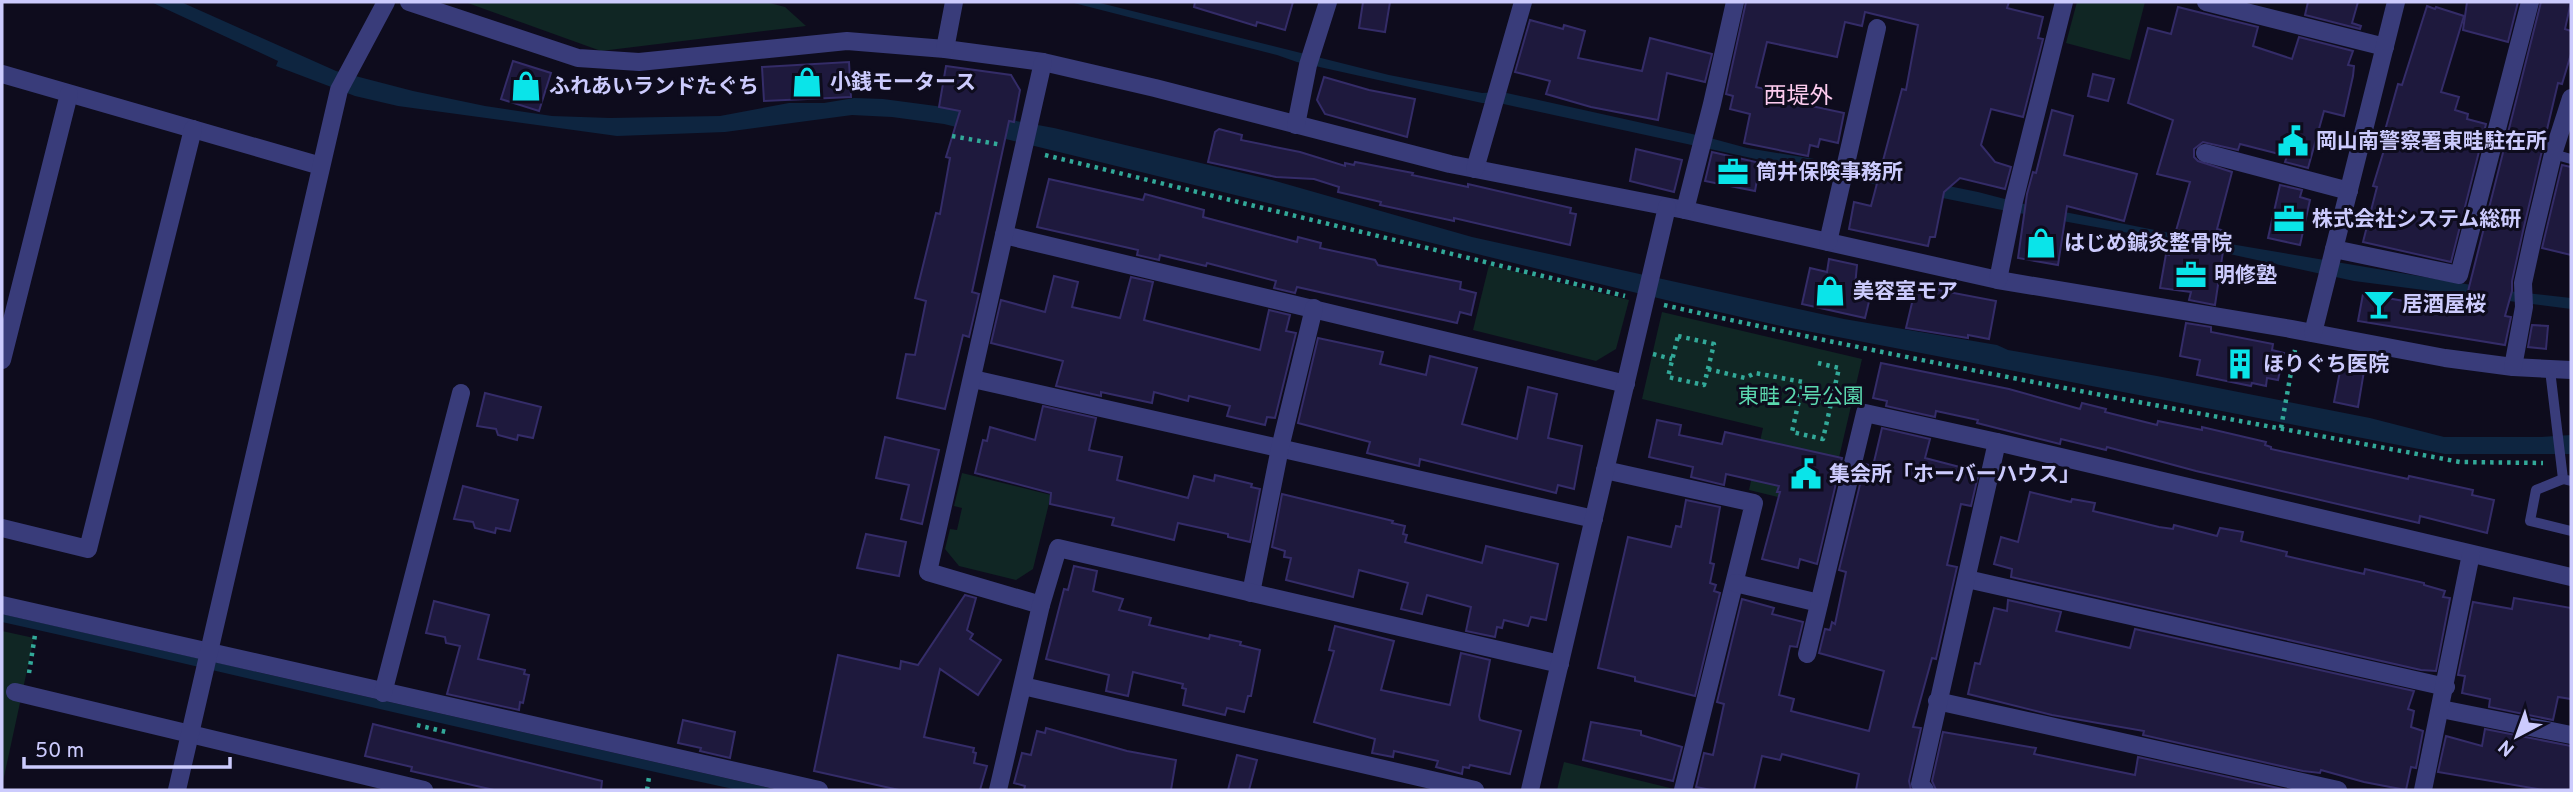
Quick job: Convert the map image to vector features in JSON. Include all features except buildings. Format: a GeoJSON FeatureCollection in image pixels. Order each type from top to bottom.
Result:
{"type":"FeatureCollection","features":[{"type":"Feature","properties":{"kind":"street"},"geometry":{"type":"LineString","coordinates":[[177,790],[340,90],[386,2]]}},
{"type":"Feature","properties":{"kind":"street"},"geometry":{"type":"LineString","coordinates":[[409,2],[578,58],[639,62],[847,41],[945,49],[1043,62],[1475,169],[1685,210],[1998,280],[2445,358],[2513,367],[2571,370]]}},
{"type":"Feature","properties":{"kind":"street"},"geometry":{"type":"LineString","coordinates":[[945,49],[954,2]]}},
{"type":"Feature","properties":{"kind":"street"},"geometry":{"type":"LineString","coordinates":[[1296,125],[1310,57],[1328,2]]}},
{"type":"Feature","properties":{"kind":"street"},"geometry":{"type":"LineString","coordinates":[[1475,169],[1523,2]]}},
{"type":"Feature","properties":{"kind":"street"},"geometry":{"type":"LineString","coordinates":[[1685,210],[1735,2]]}},
{"type":"Feature","properties":{"kind":"street"},"geometry":{"type":"LineString","coordinates":[[1998,280],[2013,207],[2064,2]]}},
{"type":"Feature","properties":{"kind":"street"},"geometry":{"type":"LineString","coordinates":[[2206,2],[2385,47]]}},
{"type":"Feature","properties":{"kind":"street"},"geometry":{"type":"LineString","coordinates":[[2313,333],[2396,2]]}},
{"type":"Feature","properties":{"kind":"street"},"geometry":{"type":"LineString","coordinates":[[2333,254],[2459,275],[2530,2]]}},
{"type":"Feature","properties":{"kind":"street"},"geometry":{"type":"LineString","coordinates":[[1828,242],[1877,28]]}},
{"type":"Feature","properties":{"kind":"street"},"geometry":{"type":"LineString","coordinates":[[1041,605],[928,572],[1043,62]]}},
{"type":"Feature","properties":{"kind":"street"},"geometry":{"type":"LineString","coordinates":[[2,75],[321,166]]}},
{"type":"Feature","properties":{"kind":"street"},"geometry":{"type":"LineString","coordinates":[[2,360],[69,94]]}},
{"type":"Feature","properties":{"kind":"street"},"geometry":{"type":"LineString","coordinates":[[2513,367],[2534,233],[2553,154],[2571,98]]}},
{"type":"Feature","properties":{"kind":"street"},"geometry":{"type":"LineString","coordinates":[[2,528],[88,549],[193,129]]}},
{"type":"Feature","properties":{"kind":"street"},"geometry":{"type":"LineString","coordinates":[[2205,153],[2349,191]]}},
{"type":"Feature","properties":{"kind":"street"},"geometry":{"type":"LineString","coordinates":[[1530,790],[1667,207]]}},
{"type":"Feature","properties":{"kind":"street"},"geometry":{"type":"LineString","coordinates":[[1004,236],[1626,384]]}},
{"type":"Feature","properties":{"kind":"street"},"geometry":{"type":"LineString","coordinates":[[1251,593],[1280,447],[1314,308]]}},
{"type":"Feature","properties":{"kind":"street"},"geometry":{"type":"LineString","coordinates":[[972,379],[1594,519]]}},
{"type":"Feature","properties":{"kind":"street"},"geometry":{"type":"LineString","coordinates":[[383,692],[461,393]]}},
{"type":"Feature","properties":{"kind":"street"},"geometry":{"type":"LineString","coordinates":[[1807,654],[1865,413],[2571,577]]}},
{"type":"Feature","properties":{"kind":"street"},"geometry":{"type":"LineString","coordinates":[[1925,790],[1920,784],[1937,701],[1997,442]]}},
{"type":"Feature","properties":{"kind":"street"},"geometry":{"type":"LineString","coordinates":[[1605,470],[1754,503],[1683,790]]}},
{"type":"Feature","properties":{"kind":"street"},"geometry":{"type":"LineString","coordinates":[[998,790],[1041,605],[1058,548],[1560,664]]}},
{"type":"Feature","properties":{"kind":"street"},"geometry":{"type":"LineString","coordinates":[[2423,790],[2471,554]]}},
{"type":"Feature","properties":{"kind":"street"},"geometry":{"type":"LineString","coordinates":[[1967,579],[2446,687]]}},
{"type":"Feature","properties":{"kind":"street"},"geometry":{"type":"LineString","coordinates":[[1734,583],[1819,603]]}},
{"type":"Feature","properties":{"kind":"street"},"geometry":{"type":"LineString","coordinates":[[2,605],[207,659],[383,692],[819,790]]}},
{"type":"Feature","properties":{"kind":"street"},"geometry":{"type":"LineString","coordinates":[[1023,686],[1475,790]]}},
{"type":"Feature","properties":{"kind":"street"},"geometry":{"type":"LineString","coordinates":[[20,693],[424,790]]}},
{"type":"Feature","properties":{"kind":"street"},"geometry":{"type":"LineString","coordinates":[[1937,701],[2338,790]]}},
{"type":"Feature","properties":{"kind":"street"},"geometry":{"type":"LineString","coordinates":[[2441,709],[2571,735]]}},
{"type":"Feature","properties":{"kind":"lane"},"geometry":{"type":"LineString","coordinates":[[2553,154],[2571,159]]}},
{"type":"Feature","properties":{"kind":"lane"},"geometry":{"type":"LineString","coordinates":[[2550,370],[2560,459],[2567,480],[2536,490],[2530,522],[2571,531]]}},
{"type":"Feature","properties":{"kind":"path"},"geometry":{"type":"LineString","coordinates":[[952,136],[1023,146],[1830,343],[2281,425],[2460,462],[2540,463],[2560,459]]}},
{"type":"Feature","properties":{"kind":"path"},"geometry":{"type":"LineString","coordinates":[[2281,425],[2295,350],[2294,344],[2289,342],[2291,329]]}},
{"type":"Feature","properties":{"kind":"path"},"geometry":{"type":"LineString","coordinates":[[1678,336],[1714,344],[1708,369],[1704,385],[1668,377],[1678,336]]}},
{"type":"Feature","properties":{"kind":"path"},"geometry":{"type":"LineString","coordinates":[[1648,353],[1672,359]]}},
{"type":"Feature","properties":{"kind":"path"},"geometry":{"type":"LineString","coordinates":[[1708,369],[1745,378],[1755,373],[1803,382],[1792,432],[1823,439],[1839,368],[1818,363]]}},
{"type":"Feature","properties":{"kind":"path"},"geometry":{"type":"LineString","coordinates":[[1801,396],[1831,403]]}},
{"type":"Feature","properties":{"kind":"path"},"geometry":{"type":"LineString","coordinates":[[20,693],[37,635],[25,632]]}},
{"type":"Feature","properties":{"kind":"path"},"geometry":{"type":"LineString","coordinates":[[647,790],[649,777]]}},
{"type":"Feature","properties":{"kind":"green space"},"geometry":{"type":"Polygon","coordinates":[[[465,2],[766,2],[785,7],[806,26],[601,51],[465,2]]]}},
{"type":"Feature","properties":{"kind":"green space"},"geometry":{"type":"Polygon","coordinates":[[[2077,2],[2145,2],[2130,60],[2066,43],[2077,2]]]}},
{"type":"Feature","properties":{"kind":"green space"},"geometry":{"type":"Polygon","coordinates":[[[1489,265],[1629,300],[1616,349],[1596,361],[1473,330],[1489,265]]]}},
{"type":"Feature","properties":{"kind":"green space","name":"東畦２号公園"},"geometry":{"type":"Polygon","coordinates":[[[1662,312],[1862,359],[1827,509],[1749,490],[1763,428],[1642,399],[1662,312]]]}},
{"type":"Feature","properties":{"kind":"green space"},"geometry":{"type":"Polygon","coordinates":[[[962,473],[1051,495],[1033,569],[1016,580],[959,566],[945,549],[950,529],[957,530],[962,508],[954,506],[962,473]]]}},
{"type":"Feature","properties":{"kind":"green space"},"geometry":{"type":"Polygon","coordinates":[[[2,631],[34,638],[2,786],[2,631]]]}},
{"type":"Feature","properties":{"kind":"green space"},"geometry":{"type":"Polygon","coordinates":[[[1564,762],[1674,789],[1674,790],[1557,790],[1564,762]]]}},
{"type":"Feature","properties":{"kind":"water"},"geometry":{"type":"Polygon","coordinates":[[[151,2],[181,2],[336,71],[485,106],[552,116],[720,116],[789,103],[824,103],[854,98],[936,106],[1054,128],[1272,180],[1472,237],[1844,319],[2157,376],[2370,418],[2444,437],[2571,435],[2571,454],[2445,454],[1786,327],[944,124],[852,115],[725,132],[617,136],[398,106],[355,96],[276,66],[278,61],[151,2]]]}},
{"type":"Feature","properties":{"kind":"water"},"geometry":{"type":"Polygon","coordinates":[[[1070,2],[1096,2],[1389,75],[1482,93],[1502,92],[1747,148],[1826,161],[2195,238],[2507,291],[2571,298],[2571,309],[2354,281],[2151,237],[1829,175],[1297,62],[1070,2]]]}},
{"type":"Feature","properties":{"kind":"water"},"geometry":{"type":"Polygon","coordinates":[[[2,614],[778,790],[738,790],[554,749],[2,622],[2,614]]]}},
{"type":"Feature","properties":{"kind":"place","name":"小銭モータース"},"geometry":{"type":"Point","coordinates":[807,82]}},
{"type":"Feature","properties":{"kind":"place","name":"ふれあいランドたぐち"},"geometry":{"type":"Point","coordinates":[526,86]}},
{"type":"Feature","properties":{"kind":"place","name":"岡山南警察署東畦駐在所"},"geometry":{"type":"Point","coordinates":[2293,141]}},
{"type":"Feature","properties":{"kind":"place","name":"筒井保険事務所"},"geometry":{"type":"Point","coordinates":[1733,172]}},
{"type":"Feature","properties":{"kind":"place","name":"株式会社システム総研"},"geometry":{"type":"Point","coordinates":[2289,219]}},
{"type":"Feature","properties":{"kind":"place","name":"はじめ鍼灸整骨院"},"geometry":{"type":"Point","coordinates":[2041,243]}},
{"type":"Feature","properties":{"kind":"place","name":"明修塾"},"geometry":{"type":"Point","coordinates":[2191,275]}},
{"type":"Feature","properties":{"kind":"place","name":"美容室モア"},"geometry":{"type":"Point","coordinates":[1830,291]}},
{"type":"Feature","properties":{"kind":"place","name":"居酒屋桜"},"geometry":{"type":"Point","coordinates":[2379,304]}},
{"type":"Feature","properties":{"kind":"place","name":"ほりぐち医院"},"geometry":{"type":"Point","coordinates":[2240,364]}},
{"type":"Feature","properties":{"kind":"place","name":"集会所「ホーバーハウス」"},"geometry":{"type":"Point","coordinates":[1806,474]}},
{"type":"Feature","properties":{"kind":"district","name":"西堤外"},"geometry":{"type":"Point","coordinates":[1798,95]}}]}
